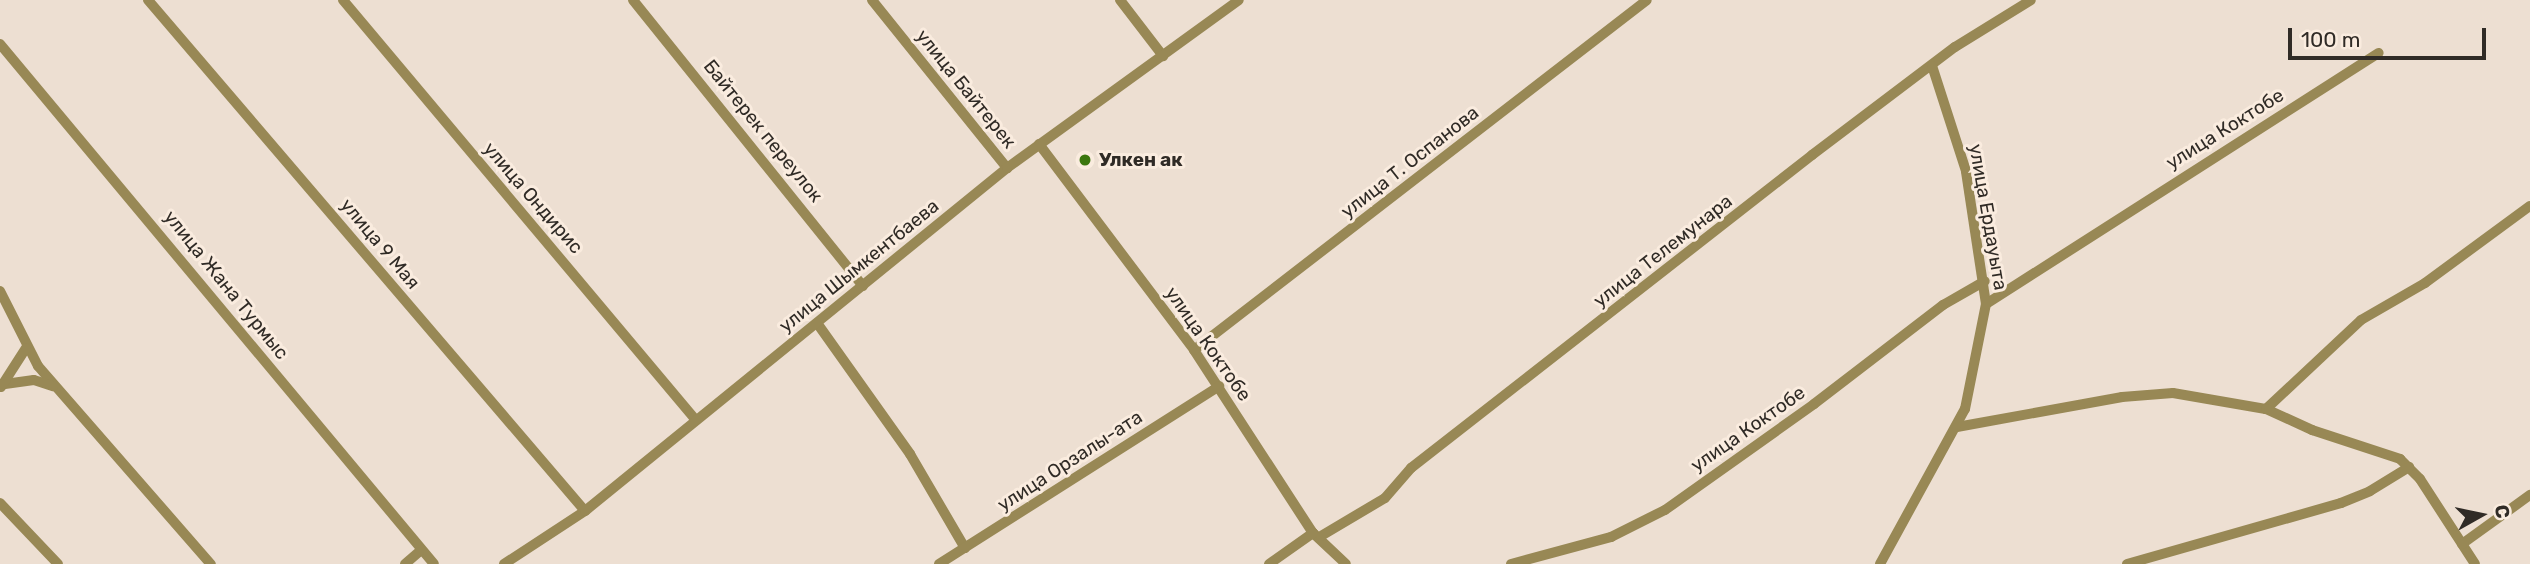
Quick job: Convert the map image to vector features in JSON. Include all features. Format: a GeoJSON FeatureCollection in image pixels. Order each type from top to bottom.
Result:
{"type":"FeatureCollection","features":[{"type":"Feature","properties":{"kind":"street","name":"улица 9 Мая"},"geometry":{"type":"LineString","coordinates":[[148,0],[585,510]]}},
{"type":"Feature","properties":{"kind":"street","name":"улица Ондирис"},"geometry":{"type":"LineString","coordinates":[[343,0],[695,419]]}},
{"type":"Feature","properties":{"kind":"street","name":"Байтерек переулок"},"geometry":{"type":"LineString","coordinates":[[633,0],[863,286]]}},
{"type":"Feature","properties":{"kind":"street","name":"улица Байтерек"},"geometry":{"type":"LineString","coordinates":[[872,0],[1007,168]]}},
{"type":"Feature","properties":{"kind":"street"},"geometry":{"type":"LineString","coordinates":[[1120,0],[1163,56]]}},
{"type":"Feature","properties":{"kind":"street","name":"улица Шымкентбаева"},"geometry":{"type":"LineString","coordinates":[[505,564],[585,510],[1007,168],[1239,0]]}},
{"type":"Feature","properties":{"kind":"street","name":"улица Т. Оспанова"},"geometry":{"type":"LineString","coordinates":[[1194,350],[1647,0]]}},
{"type":"Feature","properties":{"kind":"street","name":"улица Телемунара"},"geometry":{"type":"LineString","coordinates":[[1269,564],[1385,498],[1411,468],[1932,66],[2031,0]]}},
{"type":"Feature","properties":{"kind":"street","name":"улица Жана Турмыс"},"geometry":{"type":"LineString","coordinates":[[0,44],[376,493],[419,552]]}},
{"type":"Feature","properties":{"kind":"street","name":"улица Коктобе"},"geometry":{"type":"LineString","coordinates":[[1986,304],[2379,53]]}},
{"type":"Feature","properties":{"kind":"street","name":"улица Ердауыта"},"geometry":{"type":"LineString","coordinates":[[1880,564],[1957,427],[1971,388],[1986,304],[1985,281],[1966,171],[1932,66]]}},
{"type":"Feature","properties":{"kind":"street","name":"улица Коктобе"},"geometry":{"type":"LineString","coordinates":[[1039,144],[1194,350],[1317,535],[1346,564]]}},
{"type":"Feature","properties":{"kind":"street"},"geometry":{"type":"LineString","coordinates":[[2266,409],[2361,320],[2425,283],[2530,206]]}},
{"type":"Feature","properties":{"kind":"street","name":"улица Коктобе"},"geometry":{"type":"LineString","coordinates":[[1511,564],[1611,537],[1665,510],[1814,404],[1943,304],[1985,281]]}},
{"type":"Feature","properties":{"kind":"street"},"geometry":{"type":"LineString","coordinates":[[0,291],[26,348],[55,386],[211,564]]}},
{"type":"Feature","properties":{"kind":"street"},"geometry":{"type":"LineString","coordinates":[[817,323],[910,454],[965,548]]}},
{"type":"Feature","properties":{"kind":"street"},"geometry":{"type":"LineString","coordinates":[[3,385],[26,348]]}},
{"type":"Feature","properties":{"kind":"street"},"geometry":{"type":"LineString","coordinates":[[3,385],[34,380],[55,386]]}},
{"type":"Feature","properties":{"kind":"street","name":"улица Орзалы-ата"},"geometry":{"type":"LineString","coordinates":[[939,564],[1219,386]]}},
{"type":"Feature","properties":{"kind":"street"},"geometry":{"type":"LineString","coordinates":[[1957,427],[2122,397],[2173,393],[2266,409],[2312,430],[2400,459],[2409,467],[2475,564]]}},
{"type":"Feature","properties":{"kind":"street"},"geometry":{"type":"LineString","coordinates":[[2127,564],[2341,503],[2370,491],[2409,467]]}},
{"type":"Feature","properties":{"kind":"street"},"geometry":{"type":"LineString","coordinates":[[2462,544],[2530,495]]}},
{"type":"Feature","properties":{"kind":"street"},"geometry":{"type":"LineString","coordinates":[[0,503],[58,564]]}},
{"type":"Feature","properties":{"kind":"street"},"geometry":{"type":"LineString","coordinates":[[405,564],[419,552],[434,564]]}},
{"type":"Feature","properties":{"kind":"place","name":"Улкен ак"},"geometry":{"type":"Point","coordinates":[1085,160]}}]}
